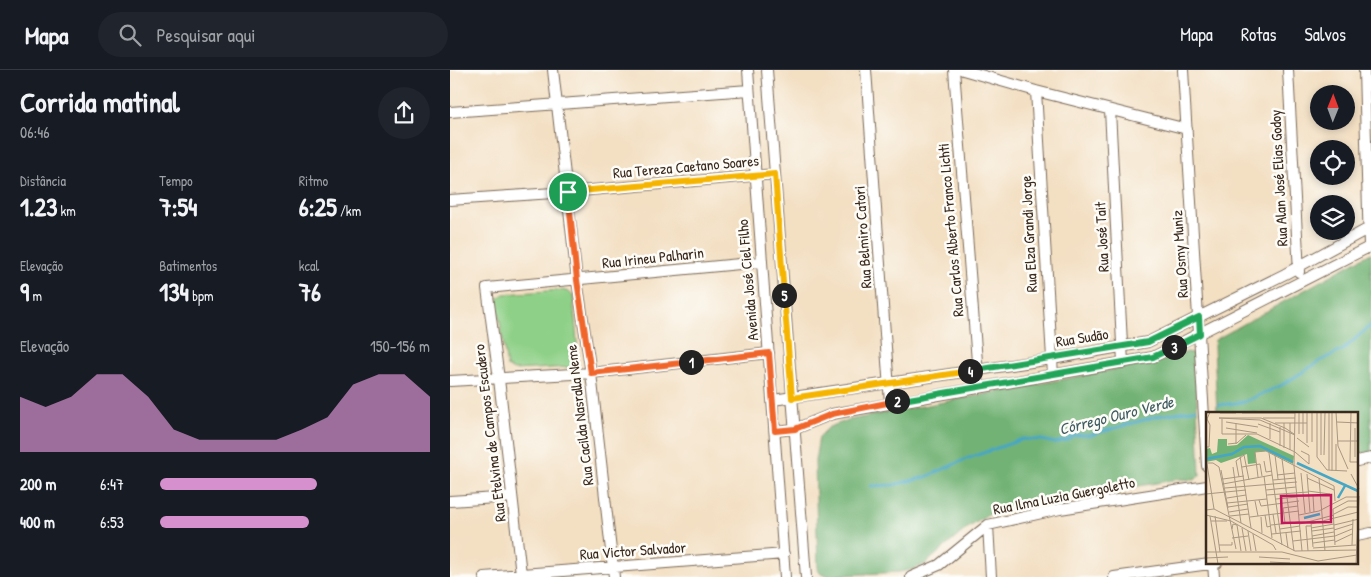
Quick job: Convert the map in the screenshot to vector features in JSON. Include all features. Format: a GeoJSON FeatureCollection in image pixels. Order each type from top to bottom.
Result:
{"type":"FeatureCollection","features":[{"type":"Feature","properties":{"kind":"street","name":"Rua Cacilda Nasralla Neme"},"geometry":{"type":"LineString","coordinates":[[553,70],[577,280],[591,373],[613,573]]}},
{"type":"Feature","properties":{"kind":"street","name":"Avenida José Ciel Filho"},"geometry":{"type":"LineString","coordinates":[[748,70],[785,577]]}},
{"type":"Feature","properties":{"kind":"street"},"geometry":{"type":"LineString","coordinates":[[767,70],[806,577]]}},
{"type":"Feature","properties":{"kind":"street","name":"Rua Belmiro Catori"},"geometry":{"type":"LineString","coordinates":[[866,70],[890,403]]}},
{"type":"Feature","properties":{"kind":"street","name":"Rua Carlos Alberto Franco Lichti"},"geometry":{"type":"LineString","coordinates":[[954,70],[979,387]]}},
{"type":"Feature","properties":{"kind":"street"},"geometry":{"type":"LineString","coordinates":[[963,70],[1036,91],[1187,129]]}},
{"type":"Feature","properties":{"kind":"street","name":"Rua Osmy Muniz"},"geometry":{"type":"LineString","coordinates":[[1183,70],[1206,447]]}},
{"type":"Feature","properties":{"kind":"street","name":"Rua Alan José Elias Godoy"},"geometry":{"type":"LineString","coordinates":[[1288,70],[1299,283]]}},
{"type":"Feature","properties":{"kind":"street"},"geometry":{"type":"LineString","coordinates":[[1364,70],[1370,247]]}},
{"type":"Feature","properties":{"kind":"street"},"geometry":{"type":"LineString","coordinates":[[450,112],[749,90]]}},
{"type":"Feature","properties":{"kind":"street","name":"Rua Elza Grandi Jorge"},"geometry":{"type":"LineString","coordinates":[[1036,91],[1053,375]]}},
{"type":"Feature","properties":{"kind":"street","name":"Rua José Tait"},"geometry":{"type":"LineString","coordinates":[[1110,110],[1123,363]]}},
{"type":"Feature","properties":{"kind":"street","name":"Rua Tereza Caetano Soares"},"geometry":{"type":"LineString","coordinates":[[450,200],[775,174]]}},
{"type":"Feature","properties":{"kind":"street","name":"Rua Sudão"},"geometry":{"type":"LineString","coordinates":[[773,400],[1052,359],[1148,342],[1370,228]]}},
{"type":"Feature","properties":{"kind":"street","name":"Rua Sudão"},"geometry":{"type":"LineString","coordinates":[[775,431],[795,429],[832,414],[1153,357],[1370,247]]}},
{"type":"Feature","properties":{"kind":"street","name":"Rua Irineu Palharin"},"geometry":{"type":"LineString","coordinates":[[487,288],[761,262]]}},
{"type":"Feature","properties":{"kind":"street","name":"Rua Etelvina de Campos Escudero"},"geometry":{"type":"LineString","coordinates":[[487,288],[521,574]]}},
{"type":"Feature","properties":{"kind":"street"},"geometry":{"type":"LineString","coordinates":[[450,381],[591,373],[769,353]]}},
{"type":"Feature","properties":{"kind":"street"},"geometry":{"type":"LineString","coordinates":[[1358,461],[1371,458]]}},
{"type":"Feature","properties":{"kind":"street","name":"Rua Ilma Luzia Guergoletto"},"geometry":{"type":"LineString","coordinates":[[912,577],[939,565],[988,525],[1060,509],[1206,486]]}},
{"type":"Feature","properties":{"kind":"street"},"geometry":{"type":"LineString","coordinates":[[450,501],[512,497]]}},
{"type":"Feature","properties":{"kind":"street"},"geometry":{"type":"LineString","coordinates":[[988,525],[991,577]]}},
{"type":"Feature","properties":{"kind":"street"},"geometry":{"type":"LineString","coordinates":[[1358,536],[1371,533]]}},
{"type":"Feature","properties":{"kind":"street","name":"Rua Victor Salvador"},"geometry":{"type":"LineString","coordinates":[[484,577],[521,574],[613,573],[784,554]]}},
{"type":"Feature","properties":{"kind":"street"},"geometry":{"type":"LineString","coordinates":[[1114,577],[1214,564],[1214,577]]}},
{"type":"Feature","properties":{"kind":"green space"},"geometry":{"type":"Polygon","coordinates":[[[1371,253],[1371,452],[1358,454],[1358,412],[1217,412],[1215,340],[1371,253]]]}},
{"type":"Feature","properties":{"kind":"green space"},"geometry":{"type":"Polygon","coordinates":[[[562,290],[569,292],[573,296],[578,355],[576,363],[571,367],[514,370],[507,367],[497,303],[499,297],[504,294],[562,290]]]}},
{"type":"Feature","properties":{"kind":"green space"},"geometry":{"type":"Polygon","coordinates":[[[1187,352],[1192,353],[1195,360],[1200,475],[1195,480],[1180,479],[996,510],[966,529],[925,564],[914,569],[899,572],[827,576],[821,574],[818,570],[815,461],[819,437],[829,427],[849,420],[1165,360],[1187,352]]]}},
{"type":"Feature","properties":{"kind":"waterway","name":"Córrego Ouro Verde"},"geometry":{"type":"LineString","coordinates":[[1219,405],[1244,402],[1282,385],[1322,360],[1343,350],[1371,325]]}},
{"type":"Feature","properties":{"kind":"waterway","name":"Córrego Ouro Verde"},"geometry":{"type":"LineString","coordinates":[[871,486],[893,485],[926,477],[966,459],[1023,439],[1055,443],[1067,440],[1074,435],[1091,435],[1154,417],[1196,409]]}},
{"type":"Feature","properties":{"kind":"route"},"geometry":{"type":"LineString","coordinates":[[775,174],[792,398],[1052,359],[1148,342],[1199,317],[1200,334],[1153,357],[832,414],[795,429],[775,431],[769,353],[591,373],[577,280],[568,192],[775,174]]}}]}
